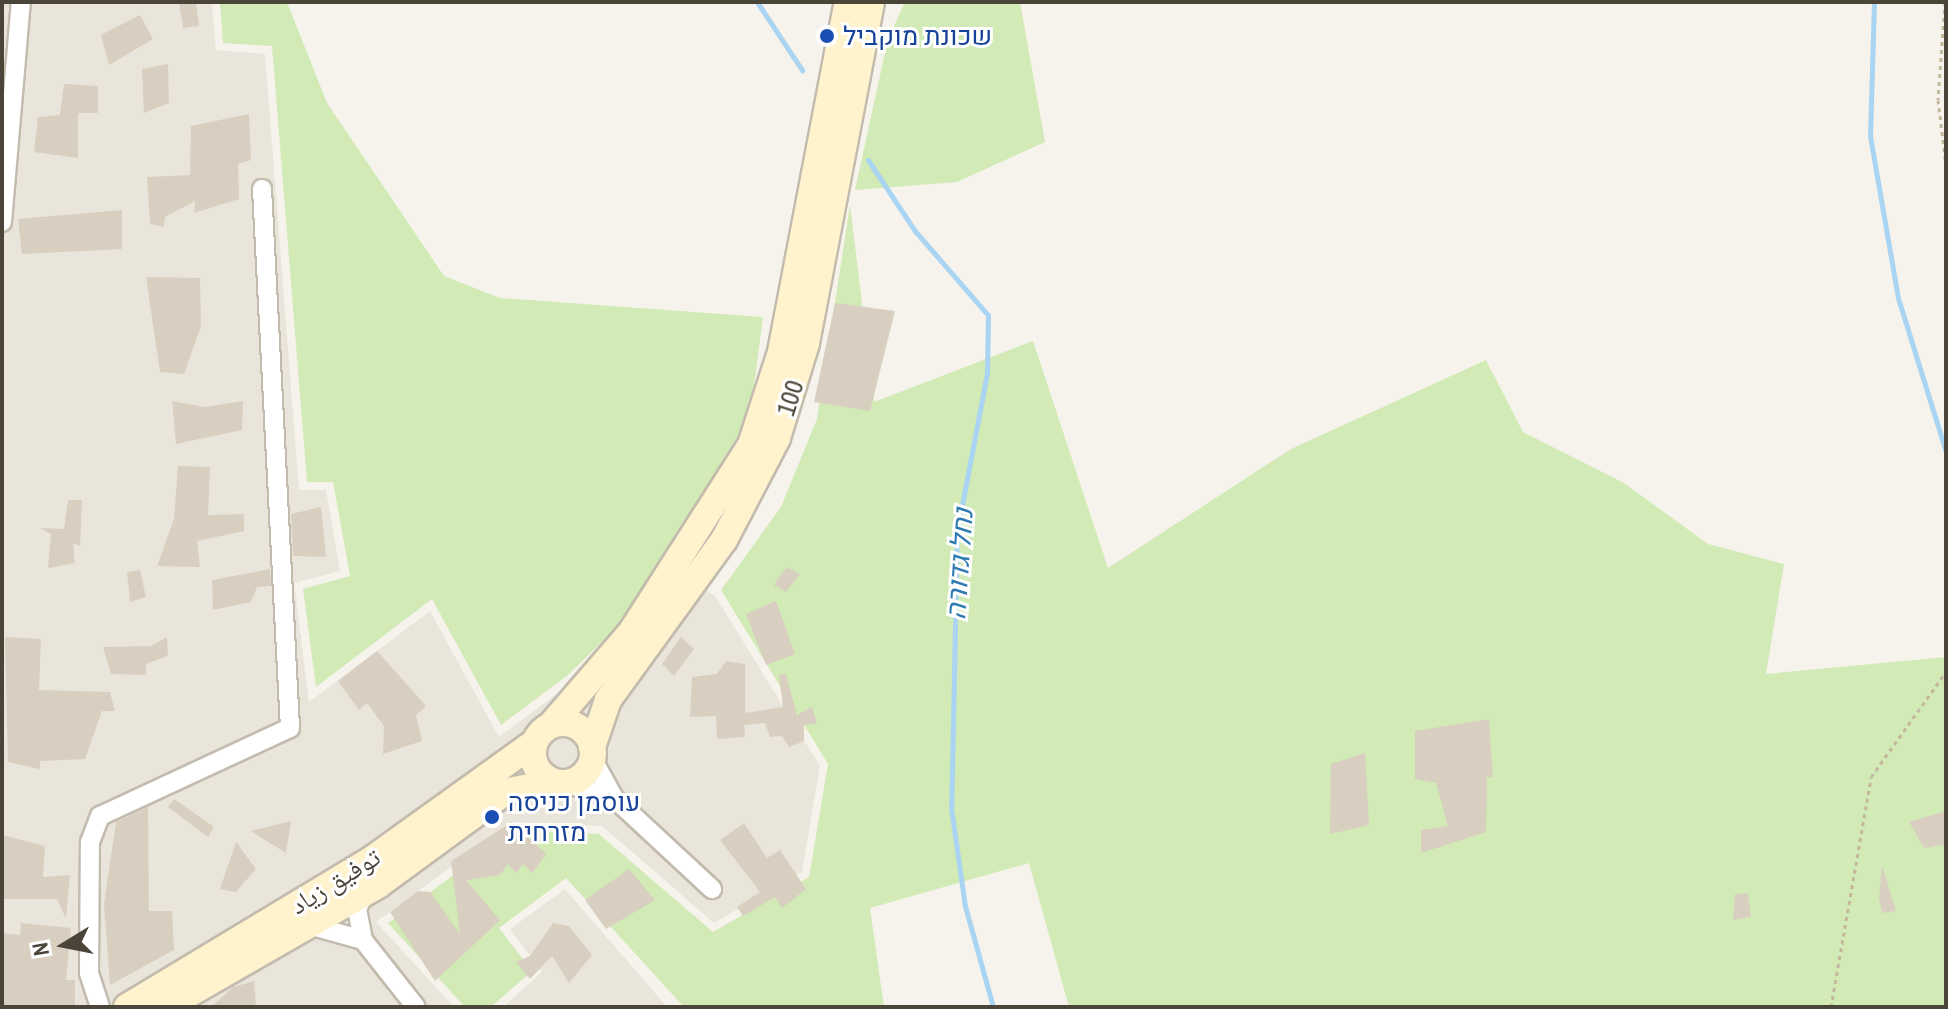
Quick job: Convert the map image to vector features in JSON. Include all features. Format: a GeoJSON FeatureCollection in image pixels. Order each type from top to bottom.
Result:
{"type":"FeatureCollection","features":[{"type":"Feature","properties":{"kind":"main road","name":"100"},"geometry":{"type":"LineString","coordinates":[[542,734],[632,631],[751,445],[781,352],[848,2]]}},
{"type":"Feature","properties":{"kind":"main road","name":"100"},"geometry":{"type":"LineString","coordinates":[[592,753],[608,700],[724,540],[782,425],[806,343],[871,2]]}},
{"type":"Feature","properties":{"kind":"main road"},"geometry":{"type":"LineString","coordinates":[[576,726],[592,753],[585,774],[560,783],[538,771],[542,734],[576,726]]}},
{"type":"Feature","properties":{"kind":"main road","name":"توفيق زياد"},"geometry":{"type":"LineString","coordinates":[[127,1007],[371,860],[542,734]]}},
{"type":"Feature","properties":{"kind":"main road","name":"توفيق زياد"},"geometry":{"type":"LineString","coordinates":[[166,1007],[365,892],[493,799],[531,781],[560,783]]}},
{"type":"Feature","properties":{"kind":"street"},"geometry":{"type":"LineString","coordinates":[[2,222],[21,2]]}},
{"type":"Feature","properties":{"kind":"street"},"geometry":{"type":"LineString","coordinates":[[100,1007],[89,973],[90,842],[100,816],[290,728],[262,189]]}},
{"type":"Feature","properties":{"kind":"street"},"geometry":{"type":"LineString","coordinates":[[592,753],[614,798],[712,889]]}},
{"type":"Feature","properties":{"kind":"street"},"geometry":{"type":"LineString","coordinates":[[560,783],[614,798]]}},
{"type":"Feature","properties":{"kind":"street"},"geometry":{"type":"LineString","coordinates":[[365,892],[357,909],[363,940],[416,1007]]}},
{"type":"Feature","properties":{"kind":"street"},"geometry":{"type":"LineString","coordinates":[[309,925],[363,940]]}},
{"type":"Feature","properties":{"kind":"path"},"geometry":{"type":"LineString","coordinates":[[1945,2],[1938,100],[1946,165]]}},
{"type":"Feature","properties":{"kind":"path"},"geometry":{"type":"LineString","coordinates":[[1831,1007],[1871,777],[1946,672]]}},
{"type":"Feature","properties":{"kind":"shaded area"},"geometry":{"type":"Polygon","coordinates":[[[2,2],[212,2],[216,50],[265,54],[299,490],[326,490],[340,571],[294,583],[309,702],[430,611],[499,737],[574,681],[682,575],[715,596],[820,766],[802,872],[714,923],[602,826],[512,822],[376,922],[454,1007],[2,1007],[2,2]]]}},
{"type":"Feature","properties":{"kind":"shaded area"},"geometry":{"type":"Polygon","coordinates":[[[565,889],[667,1007],[503,1007],[542,972],[510,929],[565,889]]]}},
{"type":"Feature","properties":{"kind":"green space"},"geometry":{"type":"Polygon","coordinates":[[[220,2],[287,2],[327,103],[444,276],[500,298],[763,317],[753,393],[724,482],[681,564],[568,675],[501,725],[432,599],[316,687],[303,589],[350,576],[333,482],[307,482],[272,46],[223,43],[220,2]]]}},
{"type":"Feature","properties":{"kind":"green space"},"geometry":{"type":"Polygon","coordinates":[[[905,2],[1020,2],[1045,142],[957,182],[855,190],[888,39],[905,2]]]}},
{"type":"Feature","properties":{"kind":"green space"},"geometry":{"type":"Polygon","coordinates":[[[850,205],[874,402],[1033,341],[1108,568],[1291,449],[1486,360],[1523,432],[1624,483],[1708,544],[1784,564],[1766,674],[1946,657],[1946,1007],[1069,1007],[1029,863],[870,908],[884,1007],[684,1007],[566,878],[499,928],[532,971],[491,1007],[465,1007],[388,923],[515,830],[599,834],[713,932],[809,877],[828,764],[721,590],[781,507],[817,419],[850,205]]]}},
{"type":"Feature","properties":{"kind":"building"},"geometry":{"type":"Polygon","coordinates":[[[179,2],[196,2],[199,26],[183,28],[179,2]]]}},
{"type":"Feature","properties":{"kind":"building"},"geometry":{"type":"Polygon","coordinates":[[[140,15],[153,39],[109,65],[101,35],[140,15]]]}},
{"type":"Feature","properties":{"kind":"building"},"geometry":{"type":"Polygon","coordinates":[[[168,64],[169,103],[144,113],[142,69],[168,64]]]}},
{"type":"Feature","properties":{"kind":"building"},"geometry":{"type":"Polygon","coordinates":[[[64,84],[98,86],[98,113],[78,113],[78,158],[34,152],[38,117],[60,115],[64,84]]]}},
{"type":"Feature","properties":{"kind":"building"},"geometry":{"type":"Polygon","coordinates":[[[249,114],[251,160],[238,164],[239,199],[194,213],[195,201],[165,217],[164,227],[150,224],[147,177],[190,175],[191,126],[249,114]]]}},
{"type":"Feature","properties":{"kind":"building"},"geometry":{"type":"Polygon","coordinates":[[[122,210],[122,249],[22,254],[18,219],[122,210]]]}},
{"type":"Feature","properties":{"kind":"building"},"geometry":{"type":"Polygon","coordinates":[[[146,277],[200,278],[201,326],[184,374],[160,372],[146,277]]]}},
{"type":"Feature","properties":{"kind":"building"},"geometry":{"type":"Polygon","coordinates":[[[835,303],[895,311],[870,411],[814,402],[835,303]]]}},
{"type":"Feature","properties":{"kind":"building"},"geometry":{"type":"Polygon","coordinates":[[[172,401],[204,407],[243,401],[242,430],[176,444],[172,401]]]}},
{"type":"Feature","properties":{"kind":"building"},"geometry":{"type":"Polygon","coordinates":[[[178,466],[210,467],[208,515],[244,514],[244,531],[197,541],[200,567],[157,566],[174,519],[178,466]]]}},
{"type":"Feature","properties":{"kind":"building"},"geometry":{"type":"Polygon","coordinates":[[[68,500],[82,500],[80,546],[73,543],[75,563],[48,568],[51,534],[40,528],[64,529],[68,500]]]}},
{"type":"Feature","properties":{"kind":"building"},"geometry":{"type":"Polygon","coordinates":[[[321,507],[326,557],[293,556],[291,514],[321,507]]]}},
{"type":"Feature","properties":{"kind":"building"},"geometry":{"type":"Polygon","coordinates":[[[786,567],[800,574],[786,592],[774,585],[786,567]]]}},
{"type":"Feature","properties":{"kind":"building"},"geometry":{"type":"Polygon","coordinates":[[[270,569],[271,586],[257,587],[251,602],[213,610],[212,580],[270,569]]]}},
{"type":"Feature","properties":{"kind":"building"},"geometry":{"type":"Polygon","coordinates":[[[140,570],[146,597],[130,602],[127,572],[140,570]]]}},
{"type":"Feature","properties":{"kind":"building"},"geometry":{"type":"Polygon","coordinates":[[[776,601],[795,654],[766,665],[746,614],[776,601]]]}},
{"type":"Feature","properties":{"kind":"building"},"geometry":{"type":"Polygon","coordinates":[[[5,637],[41,639],[39,690],[110,692],[115,711],[102,711],[85,759],[40,761],[40,769],[8,762],[5,637]]]}},
{"type":"Feature","properties":{"kind":"building"},"geometry":{"type":"Polygon","coordinates":[[[167,637],[168,656],[146,664],[146,675],[111,674],[103,647],[151,646],[167,637]]]}},
{"type":"Feature","properties":{"kind":"building"},"geometry":{"type":"Polygon","coordinates":[[[681,637],[694,649],[674,676],[662,664],[681,637]]]}},
{"type":"Feature","properties":{"kind":"building"},"geometry":{"type":"Polygon","coordinates":[[[377,651],[426,706],[416,715],[422,741],[383,754],[384,726],[367,703],[359,710],[338,681],[377,651]]]}},
{"type":"Feature","properties":{"kind":"building"},"geometry":{"type":"Polygon","coordinates":[[[726,661],[745,664],[745,713],[783,707],[779,675],[786,674],[797,715],[812,707],[817,723],[804,725],[804,741],[789,747],[782,736],[770,737],[765,723],[744,725],[745,737],[717,739],[716,716],[690,717],[692,677],[717,674],[726,661]]]}},
{"type":"Feature","properties":{"kind":"building"},"geometry":{"type":"Polygon","coordinates":[[[1489,719],[1493,777],[1487,777],[1486,832],[1421,853],[1421,830],[1448,826],[1436,783],[1415,779],[1415,731],[1489,719]]]}},
{"type":"Feature","properties":{"kind":"building"},"geometry":{"type":"Polygon","coordinates":[[[1365,753],[1369,825],[1330,834],[1331,764],[1365,753]]]}},
{"type":"Feature","properties":{"kind":"building"},"geometry":{"type":"Polygon","coordinates":[[[174,799],[214,827],[208,837],[168,807],[174,799]]]}},
{"type":"Feature","properties":{"kind":"building"},"geometry":{"type":"Polygon","coordinates":[[[148,807],[149,911],[172,911],[174,950],[110,985],[104,904],[116,822],[148,807]]]}},
{"type":"Feature","properties":{"kind":"building"},"geometry":{"type":"Polygon","coordinates":[[[1946,811],[1946,844],[1924,848],[1909,822],[1946,811]]]}},
{"type":"Feature","properties":{"kind":"building"},"geometry":{"type":"Polygon","coordinates":[[[291,821],[286,853],[251,831],[291,821]]]}},
{"type":"Feature","properties":{"kind":"building"},"geometry":{"type":"Polygon","coordinates":[[[512,822],[546,854],[532,873],[523,864],[516,873],[508,864],[500,875],[466,880],[500,920],[435,981],[390,912],[418,891],[430,892],[460,934],[451,861],[512,822]]]}},
{"type":"Feature","properties":{"kind":"building"},"geometry":{"type":"Polygon","coordinates":[[[744,823],[767,858],[780,850],[806,889],[782,908],[775,897],[743,916],[737,907],[760,892],[720,840],[744,823]]]}},
{"type":"Feature","properties":{"kind":"building"},"geometry":{"type":"Polygon","coordinates":[[[2,835],[45,846],[43,877],[70,875],[66,919],[57,899],[2,899],[2,835]]]}},
{"type":"Feature","properties":{"kind":"building"},"geometry":{"type":"Polygon","coordinates":[[[236,842],[256,869],[236,892],[220,889],[236,842]]]}},
{"type":"Feature","properties":{"kind":"building"},"geometry":{"type":"Polygon","coordinates":[[[1882,865],[1896,911],[1882,913],[1879,898],[1882,865]]]}},
{"type":"Feature","properties":{"kind":"building"},"geometry":{"type":"Polygon","coordinates":[[[629,869],[655,900],[606,929],[585,900],[629,869]]]}},
{"type":"Feature","properties":{"kind":"building"},"geometry":{"type":"Polygon","coordinates":[[[1748,893],[1751,917],[1733,920],[1735,894],[1748,893]]]}},
{"type":"Feature","properties":{"kind":"building"},"geometry":{"type":"Polygon","coordinates":[[[21,923],[71,928],[66,980],[75,980],[75,1007],[2,1007],[2,933],[20,935],[21,923]]]}},
{"type":"Feature","properties":{"kind":"building"},"geometry":{"type":"Polygon","coordinates":[[[553,923],[569,926],[592,955],[569,983],[552,956],[530,979],[516,962],[530,956],[553,923]]]}},
{"type":"Feature","properties":{"kind":"building"},"geometry":{"type":"Polygon","coordinates":[[[254,981],[256,1007],[211,1007],[233,987],[254,981]]]}},
{"type":"Feature","properties":{"kind":"waterway","name":"נחל גדורה"},"geometry":{"type":"LineString","coordinates":[[757,2],[802,70]]}},
{"type":"Feature","properties":{"kind":"waterway"},"geometry":{"type":"LineString","coordinates":[[1874,2],[1870,136],[1898,298],[1946,452]]}},
{"type":"Feature","properties":{"kind":"waterway","name":"נחל גדורה"},"geometry":{"type":"LineString","coordinates":[[868,160],[915,231],[988,315],[987,373],[957,532],[951,807],[965,906],[993,1007]]}},
{"type":"Feature","properties":{"kind":"place","name":"שכונת מוקביל"},"geometry":{"type":"Point","coordinates":[827,36]}},
{"type":"Feature","properties":{"kind":"place","name":"עוסמן כניסה מזרחית"},"geometry":{"type":"Point","coordinates":[492,817]}}]}
